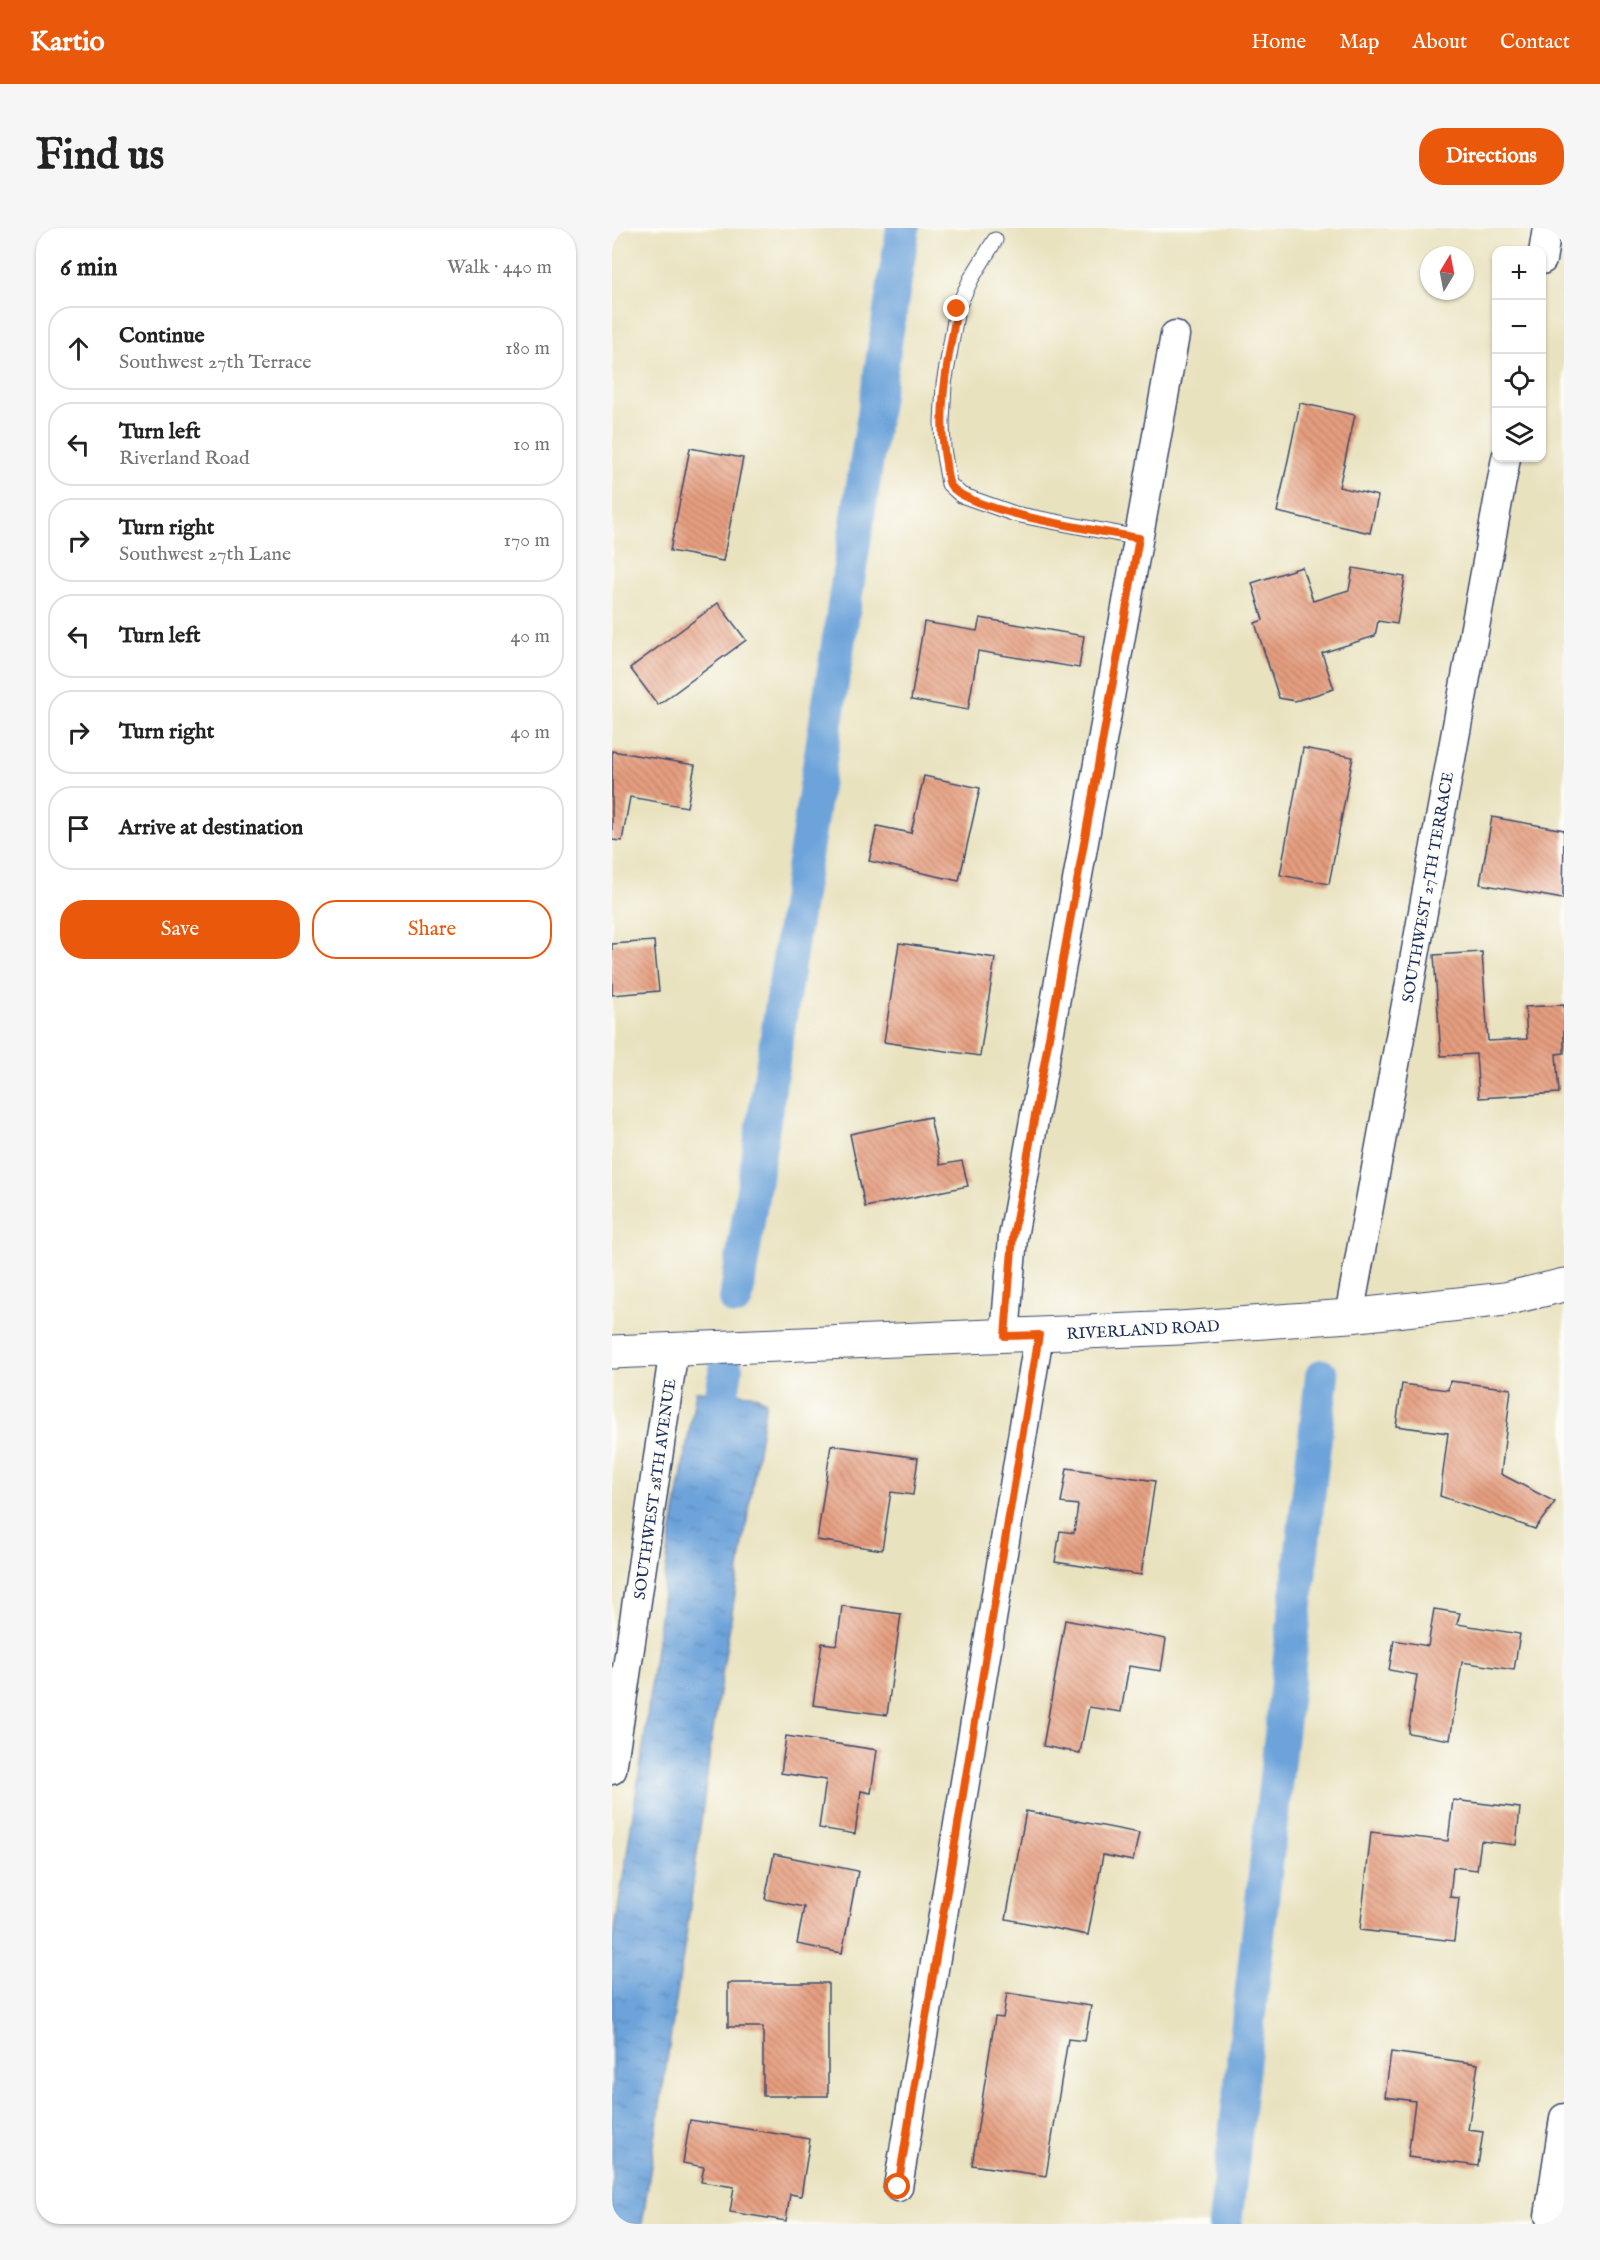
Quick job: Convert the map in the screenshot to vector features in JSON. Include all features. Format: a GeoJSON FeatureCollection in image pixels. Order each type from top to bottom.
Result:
{"type":"FeatureCollection","features":[{"type":"Feature","properties":{"kind":"street"},"geometry":{"type":"LineString","coordinates":[[1544,246],[1547,228]]}},
{"type":"Feature","properties":{"kind":"street"},"geometry":{"type":"LineString","coordinates":[[1005,1336],[1013,1237],[1175,335]]}},
{"type":"Feature","properties":{"kind":"street","name":"SOUTHWEST 27TH TERRACE"},"geometry":{"type":"LineString","coordinates":[[1349,1316],[1505,462]]}},
{"type":"Feature","properties":{"kind":"street","name":"RIVERLAND ROAD"},"geometry":{"type":"LineString","coordinates":[[612,1352],[1179,1328],[1349,1316],[1506,1299],[1564,1285]]}},
{"type":"Feature","properties":{"kind":"street"},"geometry":{"type":"LineString","coordinates":[[898,2187],[1039,1335]]}},
{"type":"Feature","properties":{"kind":"street","name":"SOUTHWEST 28TH AVENUE"},"geometry":{"type":"LineString","coordinates":[[612,1770],[674,1349]]}},
{"type":"Feature","properties":{"kind":"street"},"geometry":{"type":"LineString","coordinates":[[1549,2216],[1564,2118]]}},
{"type":"Feature","properties":{"kind":"lane"},"geometry":{"type":"LineString","coordinates":[[995,240],[971,279],[957,309],[944,384],[943,449],[949,484],[961,495],[1015,514],[1139,538]]}},
{"type":"Feature","properties":{"kind":"water"},"geometry":{"type":"Polygon","coordinates":[[[696,1391],[751,1394],[766,1401],[711,1743],[688,1922],[642,2224],[612,2224],[612,1949],[643,1749],[668,1554],[696,1391]]]}},
{"type":"Feature","properties":{"kind":"building"},"geometry":{"type":"Polygon","coordinates":[[[1300,403],[1355,415],[1339,487],[1378,496],[1370,533],[1277,512],[1300,403]]]}},
{"type":"Feature","properties":{"kind":"building"},"geometry":{"type":"Polygon","coordinates":[[[690,448],[743,458],[723,561],[670,551],[690,448]]]}},
{"type":"Feature","properties":{"kind":"building"},"geometry":{"type":"Polygon","coordinates":[[[1302,567],[1313,601],[1349,590],[1353,568],[1405,577],[1397,624],[1378,621],[1375,636],[1322,653],[1334,689],[1295,701],[1279,698],[1255,623],[1263,620],[1252,583],[1302,567]]]}},
{"type":"Feature","properties":{"kind":"building"},"geometry":{"type":"Polygon","coordinates":[[[718,603],[746,640],[658,705],[630,668],[718,603]]]}},
{"type":"Feature","properties":{"kind":"building"},"geometry":{"type":"Polygon","coordinates":[[[980,618],[1084,636],[1079,668],[978,651],[968,710],[911,700],[924,622],[977,631],[980,618]]]}},
{"type":"Feature","properties":{"kind":"building"},"geometry":{"type":"Polygon","coordinates":[[[1303,748],[1353,757],[1329,884],[1280,875],[1303,748]]]}},
{"type":"Feature","properties":{"kind":"building"},"geometry":{"type":"Polygon","coordinates":[[[612,751],[695,765],[687,807],[630,797],[622,841],[612,840],[612,751]]]}},
{"type":"Feature","properties":{"kind":"building"},"geometry":{"type":"Polygon","coordinates":[[[924,776],[980,788],[959,881],[869,861],[877,826],[911,833],[924,776]]]}},
{"type":"Feature","properties":{"kind":"building"},"geometry":{"type":"Polygon","coordinates":[[[1492,817],[1564,830],[1563,899],[1480,884],[1492,817]]]}},
{"type":"Feature","properties":{"kind":"building"},"geometry":{"type":"Polygon","coordinates":[[[654,941],[659,991],[612,995],[612,944],[654,941]]]}},
{"type":"Feature","properties":{"kind":"building"},"geometry":{"type":"Polygon","coordinates":[[[899,943],[995,958],[980,1056],[884,1042],[899,943]]]}},
{"type":"Feature","properties":{"kind":"building"},"geometry":{"type":"Polygon","coordinates":[[[1482,952],[1488,1041],[1527,1039],[1525,1007],[1564,1005],[1564,1053],[1556,1054],[1559,1093],[1479,1098],[1476,1054],[1441,1056],[1434,955],[1482,952]]]}},
{"type":"Feature","properties":{"kind":"building"},"geometry":{"type":"Polygon","coordinates":[[[930,1117],[940,1165],[962,1161],[968,1186],[865,1207],[850,1134],[930,1117]]]}},
{"type":"Feature","properties":{"kind":"building"},"geometry":{"type":"Polygon","coordinates":[[[1450,1381],[1511,1389],[1501,1474],[1555,1502],[1535,1529],[1440,1496],[1448,1433],[1396,1426],[1402,1384],[1448,1390],[1450,1381]]]}},
{"type":"Feature","properties":{"kind":"building"},"geometry":{"type":"Polygon","coordinates":[[[831,1445],[918,1458],[913,1495],[891,1492],[882,1550],[817,1540],[831,1445]]]}},
{"type":"Feature","properties":{"kind":"building"},"geometry":{"type":"Polygon","coordinates":[[[1067,1468],[1155,1481],[1141,1575],[1055,1562],[1060,1531],[1074,1533],[1078,1505],[1061,1503],[1067,1468]]]}},
{"type":"Feature","properties":{"kind":"building"},"geometry":{"type":"Polygon","coordinates":[[[842,1606],[901,1614],[887,1715],[813,1705],[822,1643],[837,1645],[842,1606]]]}},
{"type":"Feature","properties":{"kind":"building"},"geometry":{"type":"Polygon","coordinates":[[[1434,1609],[1460,1613],[1457,1624],[1520,1634],[1514,1670],[1462,1662],[1450,1740],[1408,1733],[1417,1675],[1389,1670],[1394,1640],[1428,1646],[1434,1609]]]}},
{"type":"Feature","properties":{"kind":"building"},"geometry":{"type":"Polygon","coordinates":[[[1065,1620],[1166,1639],[1161,1671],[1129,1666],[1121,1712],[1089,1707],[1080,1753],[1043,1746],[1065,1620]]]}},
{"type":"Feature","properties":{"kind":"building"},"geometry":{"type":"Polygon","coordinates":[[[786,1736],[877,1750],[871,1793],[861,1791],[855,1834],[819,1828],[826,1780],[781,1773],[786,1736]]]}},
{"type":"Feature","properties":{"kind":"building"},"geometry":{"type":"Polygon","coordinates":[[[1453,1800],[1520,1808],[1516,1845],[1481,1841],[1477,1870],[1453,1867],[1450,1897],[1459,1898],[1454,1941],[1360,1930],[1371,1832],[1448,1841],[1453,1800]]]}},
{"type":"Feature","properties":{"kind":"building"},"geometry":{"type":"Polygon","coordinates":[[[1026,1811],[1139,1833],[1133,1861],[1103,1855],[1088,1935],[1006,1919],[1026,1811]]]}},
{"type":"Feature","properties":{"kind":"building"},"geometry":{"type":"Polygon","coordinates":[[[774,1854],[858,1871],[842,1953],[797,1944],[804,1907],[765,1899],[774,1854]]]}},
{"type":"Feature","properties":{"kind":"building"},"geometry":{"type":"Polygon","coordinates":[[[728,1983],[828,1983],[828,2096],[763,2096],[763,2027],[728,2027],[728,1983]]]}},
{"type":"Feature","properties":{"kind":"building"},"geometry":{"type":"Polygon","coordinates":[[[1007,1993],[1091,2006],[1085,2041],[1068,2039],[1046,2176],[972,2165],[995,2017],[1003,2018],[1007,1993]]]}},
{"type":"Feature","properties":{"kind":"building"},"geometry":{"type":"Polygon","coordinates":[[[1391,2052],[1478,2064],[1468,2130],[1483,2132],[1478,2166],[1408,2157],[1415,2101],[1385,2097],[1391,2052]]]}},
{"type":"Feature","properties":{"kind":"building"},"geometry":{"type":"Polygon","coordinates":[[[690,2120],[810,2139],[801,2196],[790,2194],[786,2221],[730,2212],[734,2187],[701,2182],[704,2167],[683,2163],[690,2120]]]}},
{"type":"Feature","properties":{"kind":"waterway"},"geometry":{"type":"LineString","coordinates":[[736,1299],[903,228]]}},
{"type":"Feature","properties":{"kind":"waterway"},"geometry":{"type":"LineString","coordinates":[[715,1440],[726,1369]]}},
{"type":"Feature","properties":{"kind":"waterway"},"geometry":{"type":"LineString","coordinates":[[1225,2224],[1322,1376]]}},
{"type":"Feature","properties":{"kind":"route"},"geometry":{"type":"LineString","coordinates":[[898,2187],[1039,1335],[1005,1336],[1013,1237],[1139,538],[1015,514],[961,495],[949,484],[943,449],[942,422],[944,384],[957,309]]}}]}
